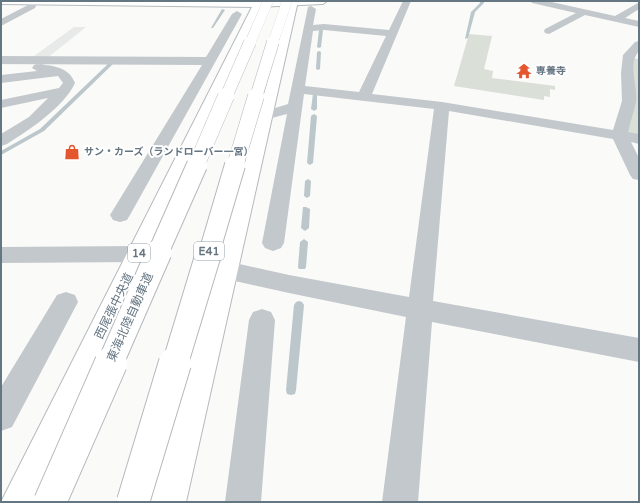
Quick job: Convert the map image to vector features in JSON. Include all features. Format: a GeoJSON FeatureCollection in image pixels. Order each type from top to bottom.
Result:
{"type":"FeatureCollection","features":[{"type":"Feature","properties":{"kind":"main road"},"geometry":{"type":"LineString","coordinates":[[1,2],[287,3]]}},
{"type":"Feature","properties":{"kind":"main road"},"geometry":{"type":"LineString","coordinates":[[1,6],[235,7],[287,3]]}},
{"type":"Feature","properties":{"kind":"main road"},"geometry":{"type":"LineString","coordinates":[[168,502],[264,116],[286,34],[287,3]]}},
{"type":"Feature","properties":{"kind":"main road","name":"西尾張中央道"},"geometry":{"type":"LineString","coordinates":[[19,502],[139,254],[219,58],[287,3]]}},
{"type":"Feature","properties":{"kind":"main road","name":"東海北陸自動車道"},"geometry":{"type":"LineString","coordinates":[[50,502],[287,3]]}},
{"type":"Feature","properties":{"kind":"main road","name":"E41"},"geometry":{"type":"LineString","coordinates":[[133,502],[264,70],[287,3]]}},
{"type":"Feature","properties":{"kind":"street"},"geometry":{"type":"LineString","coordinates":[[364,97],[407,1]]}},
{"type":"Feature","properties":{"kind":"street"},"geometry":{"type":"LineString","coordinates":[[535,1],[617,19],[638,32],[629,55],[627,73],[629,101],[619,135],[639,175]]}},
{"type":"Feature","properties":{"kind":"street"},"geometry":{"type":"LineString","coordinates":[[274,244],[308,33],[287,3]]}},
{"type":"Feature","properties":{"kind":"street"},"geometry":{"type":"LineString","coordinates":[[1,23],[32,6]]}},
{"type":"Feature","properties":{"kind":"street"},"geometry":{"type":"LineString","coordinates":[[617,19],[638,6]]}},
{"type":"Feature","properties":{"kind":"street"},"geometry":{"type":"LineString","coordinates":[[549,31],[584,12]]}},
{"type":"Feature","properties":{"kind":"street"},"geometry":{"type":"LineString","coordinates":[[120,215],[219,58],[237,14]]}},
{"type":"Feature","properties":{"kind":"street"},"geometry":{"type":"LineString","coordinates":[[286,34],[308,33],[324,27],[393,33]]}},
{"type":"Feature","properties":{"kind":"street"},"geometry":{"type":"LineString","coordinates":[[1,60],[219,58]]}},
{"type":"Feature","properties":{"kind":"street"},"geometry":{"type":"LineString","coordinates":[[1,67],[40,68],[61,72],[68,78],[69,82],[64,91],[34,120],[1,141]]}},
{"type":"Feature","properties":{"kind":"street"},"geometry":{"type":"LineString","coordinates":[[1,79],[61,72]]}},
{"type":"Feature","properties":{"kind":"street"},"geometry":{"type":"LineString","coordinates":[[299,89],[442,106],[639,139]]}},
{"type":"Feature","properties":{"kind":"street"},"geometry":{"type":"LineString","coordinates":[[1,104],[64,91]]}},
{"type":"Feature","properties":{"kind":"street"},"geometry":{"type":"LineString","coordinates":[[400,502],[442,106]]}},
{"type":"Feature","properties":{"kind":"street"},"geometry":{"type":"LineString","coordinates":[[264,116],[295,107]]}},
{"type":"Feature","properties":{"kind":"street"},"geometry":{"type":"LineString","coordinates":[[1,130],[18,131]]}},
{"type":"Feature","properties":{"kind":"street"},"geometry":{"type":"LineString","coordinates":[[1,254],[139,254]]}},
{"type":"Feature","properties":{"kind":"street"},"geometry":{"type":"LineString","coordinates":[[226,270],[289,284],[639,350]]}},
{"type":"Feature","properties":{"kind":"street"},"geometry":{"type":"LineString","coordinates":[[1,416],[66,302]]}},
{"type":"Feature","properties":{"kind":"street"},"geometry":{"type":"LineString","coordinates":[[243,502],[262,320]]}},
{"type":"Feature","properties":{"kind":"shaded area"},"geometry":{"type":"Polygon","coordinates":[[[74,27],[86,27],[46,59],[30,59],[74,27]]]}},
{"type":"Feature","properties":{"kind":"shaded area"},"geometry":{"type":"Polygon","coordinates":[[[469,34],[492,36],[484,69],[493,71],[492,78],[555,86],[555,90],[550,89],[550,97],[544,96],[544,100],[454,86],[469,34]]]}},
{"type":"Feature","properties":{"kind":"shaded area"},"geometry":{"type":"Polygon","coordinates":[[[631,58],[639,59],[639,137],[624,134],[631,58]]]}},
{"type":"Feature","properties":{"kind":"waterway"},"geometry":{"type":"LineString","coordinates":[[466,38],[473,12],[482,3],[482,1]]}},
{"type":"Feature","properties":{"kind":"waterway"},"geometry":{"type":"LineString","coordinates":[[212,27],[223,10]]}},
{"type":"Feature","properties":{"kind":"waterway"},"geometry":{"type":"LineString","coordinates":[[319,47],[321,30]]}},
{"type":"Feature","properties":{"kind":"waterway"},"geometry":{"type":"LineString","coordinates":[[318,69],[319,52]]}},
{"type":"Feature","properties":{"kind":"waterway"},"geometry":{"type":"LineString","coordinates":[[1,153],[42,130],[112,63]]}},
{"type":"Feature","properties":{"kind":"waterway"},"geometry":{"type":"LineString","coordinates":[[314,109],[315,95]]}},
{"type":"Feature","properties":{"kind":"waterway"},"geometry":{"type":"LineString","coordinates":[[310,163],[314,116]]}},
{"type":"Feature","properties":{"kind":"waterway"},"geometry":{"type":"LineString","coordinates":[[307,196],[308,181]]}},
{"type":"Feature","properties":{"kind":"waterway"},"geometry":{"type":"LineString","coordinates":[[305,228],[306,209]]}},
{"type":"Feature","properties":{"kind":"waterway"},"geometry":{"type":"LineString","coordinates":[[302,267],[304,242]]}},
{"type":"Feature","properties":{"kind":"waterway"},"geometry":{"type":"LineString","coordinates":[[291,390],[299,305]]}},
{"type":"Feature","properties":{"kind":"place","name":"専養寺"},"geometry":{"type":"Point","coordinates":[524,71]}},
{"type":"Feature","properties":{"kind":"place","name":"サン・カーズ（ランドローバー一宮）"},"geometry":{"type":"Point","coordinates":[72,152]}}]}
